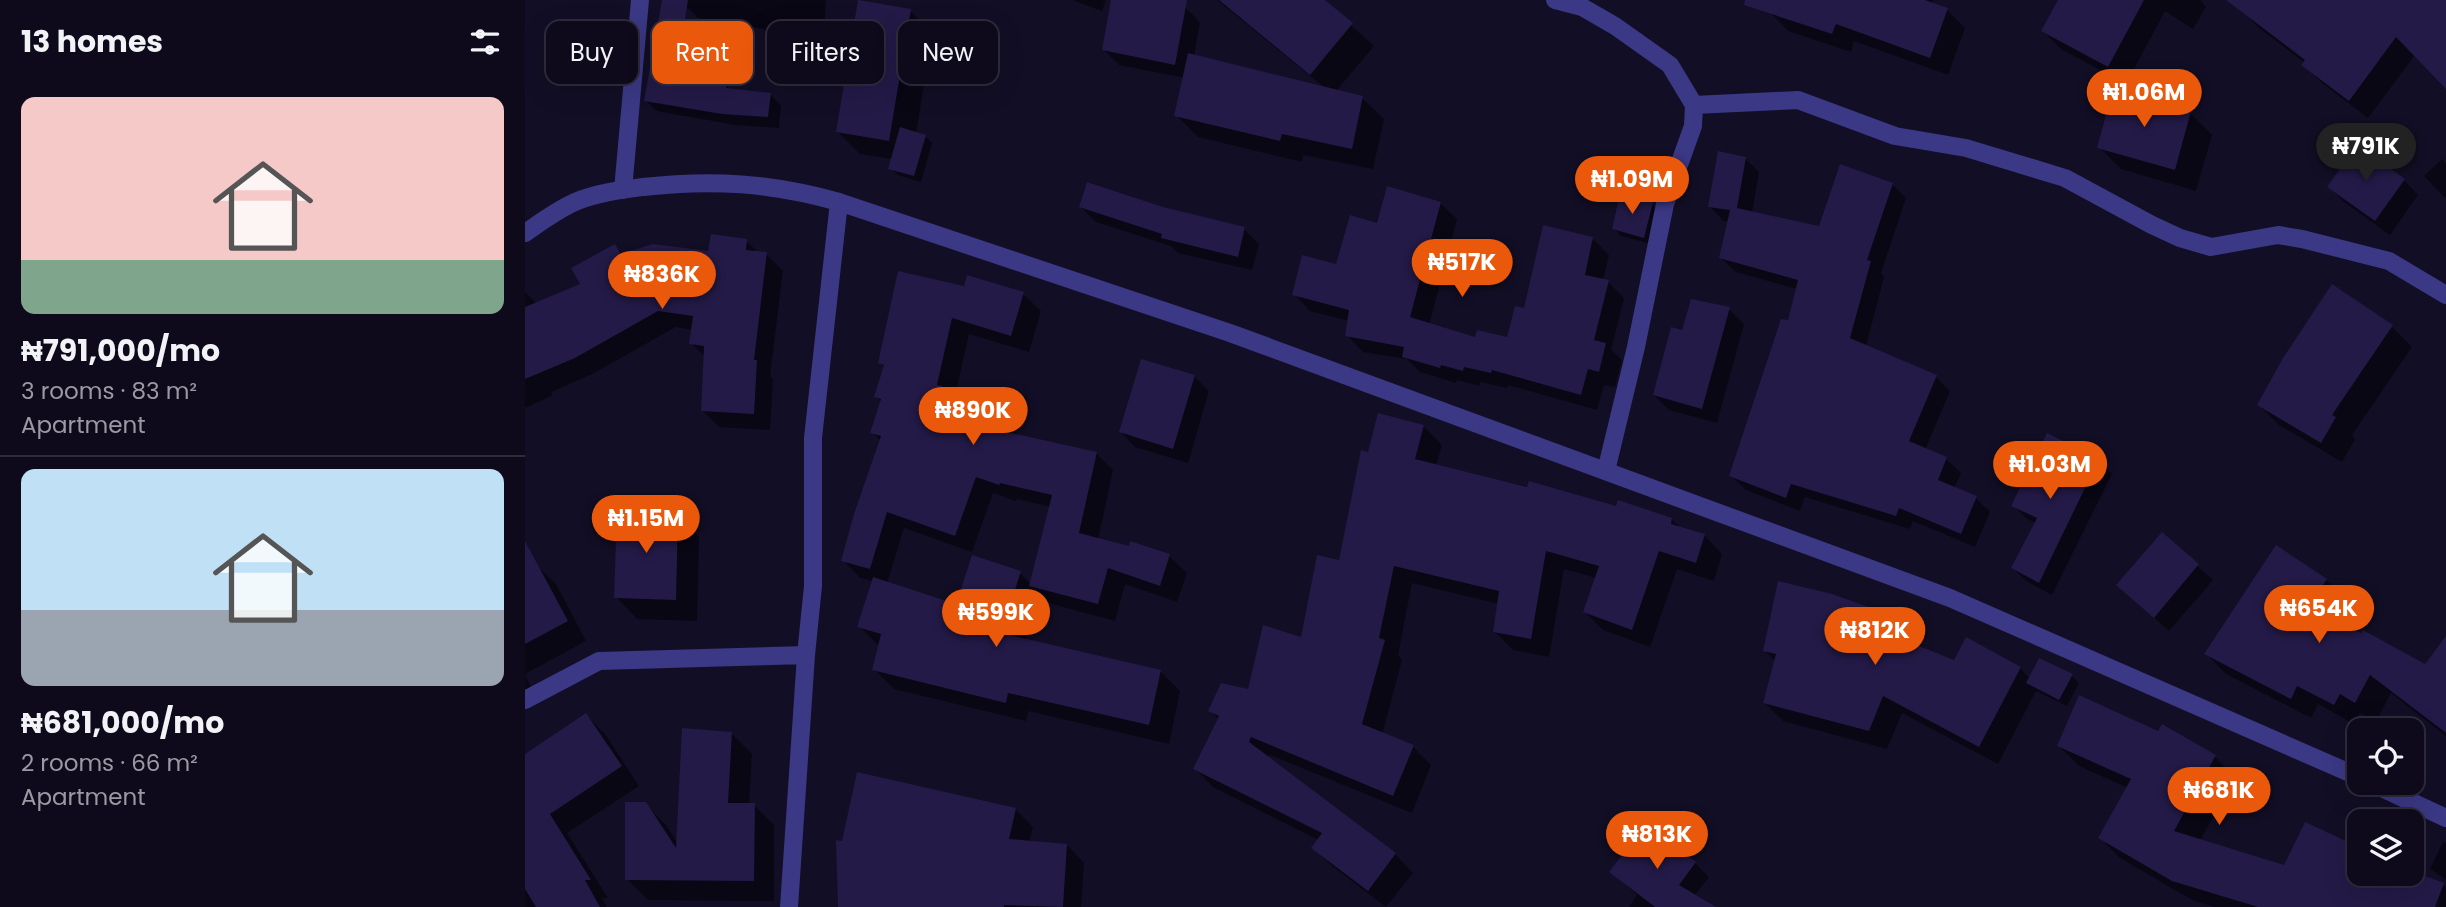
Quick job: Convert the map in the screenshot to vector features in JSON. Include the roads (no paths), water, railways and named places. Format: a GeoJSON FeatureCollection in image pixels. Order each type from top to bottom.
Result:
{"type":"FeatureCollection","features":[{"type":"Feature","properties":{"kind":"street"},"geometry":{"type":"LineString","coordinates":[[624,190],[640,0]]}},
{"type":"Feature","properties":{"kind":"street"},"geometry":{"type":"LineString","coordinates":[[1555,0],[1583,7],[1670,65],[1694,105],[1693,126],[1665,204],[1636,347],[1606,471]]}},
{"type":"Feature","properties":{"kind":"street"},"geometry":{"type":"LineString","coordinates":[[1694,105],[1798,100],[1895,136],[1966,148],[2065,178],[2180,238],[2211,247],[2278,235],[2302,239],[2389,261],[2446,295]]}},
{"type":"Feature","properties":{"kind":"street"},"geometry":{"type":"LineString","coordinates":[[525,233],[575,202],[599,194],[672,184],[738,183],[795,190],[839,202],[1230,332],[1950,598],[2347,772]]}},
{"type":"Feature","properties":{"kind":"street"},"geometry":{"type":"LineString","coordinates":[[789,907],[813,586],[813,438],[839,202]]}},
{"type":"Feature","properties":{"kind":"street"},"geometry":{"type":"LineString","coordinates":[[525,700],[599,661],[806,655]]}},
{"type":"Feature","properties":{"kind":"street"},"geometry":{"type":"LineString","coordinates":[[2397,795],[2446,818]]}}]}
